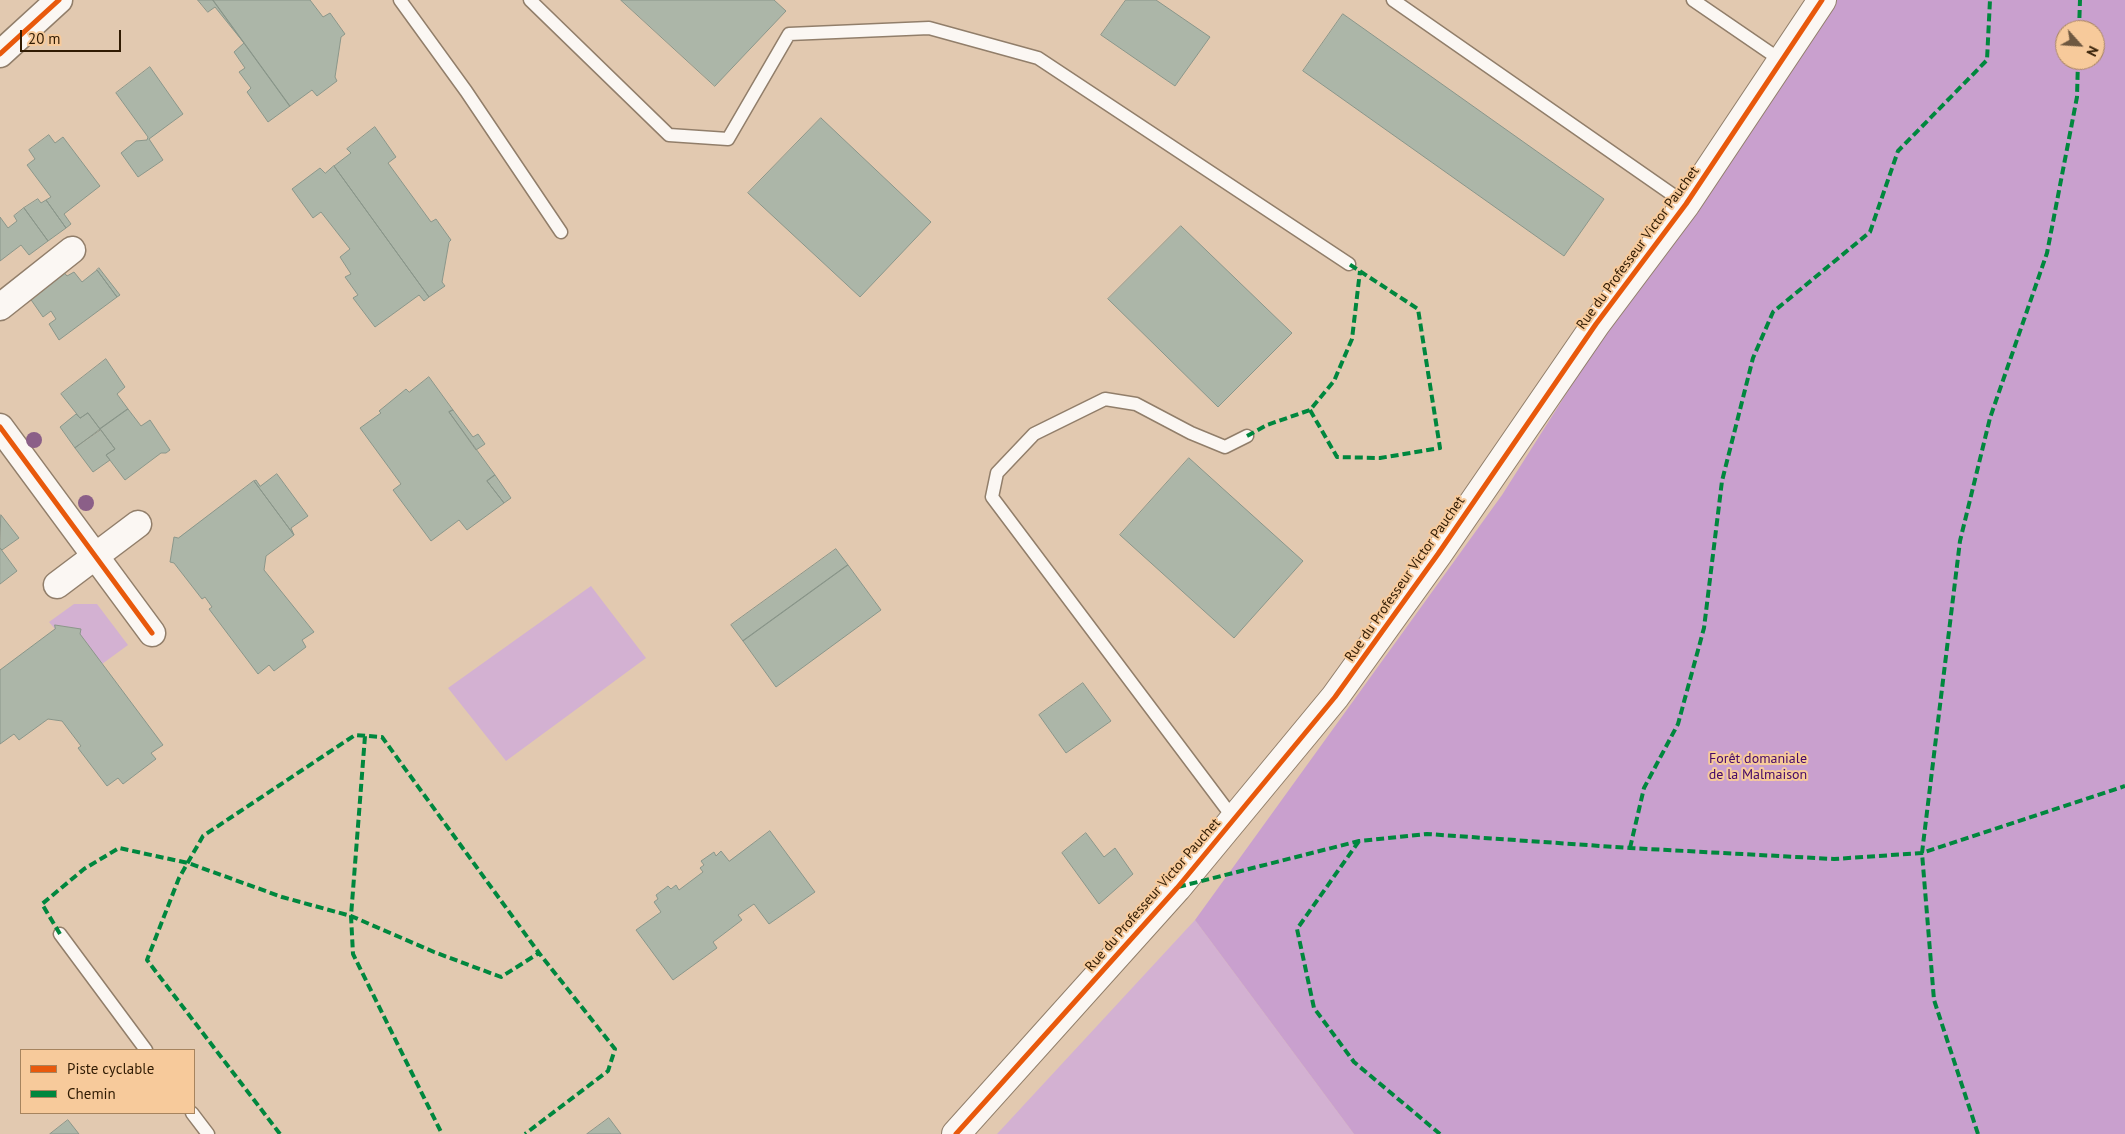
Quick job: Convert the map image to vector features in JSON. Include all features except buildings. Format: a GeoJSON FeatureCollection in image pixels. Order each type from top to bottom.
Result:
{"type":"FeatureCollection","features":[{"type":"Feature","properties":{"kind":"street"},"geometry":{"type":"LineString","coordinates":[[0,54],[59,0]]}},
{"type":"Feature","properties":{"kind":"street","name":"Rue du Professeur Victor Pauchet"},"geometry":{"type":"LineString","coordinates":[[956,1134],[1176,888],[1335,697],[1438,554],[1596,324],[1686,204],[1822,0]]}},
{"type":"Feature","properties":{"kind":"street"},"geometry":{"type":"LineString","coordinates":[[0,307],[72,250]]}},
{"type":"Feature","properties":{"kind":"street"},"geometry":{"type":"LineString","coordinates":[[0,427],[152,633]]}},
{"type":"Feature","properties":{"kind":"street"},"geometry":{"type":"LineString","coordinates":[[57,586],[138,524]]}},
{"type":"Feature","properties":{"kind":"lane"},"geometry":{"type":"LineString","coordinates":[[400,0],[466,91],[561,232]]}},
{"type":"Feature","properties":{"kind":"lane"},"geometry":{"type":"LineString","coordinates":[[530,0],[669,136],[728,139],[789,34],[929,28],[1038,58],[1349,264]]}},
{"type":"Feature","properties":{"kind":"lane"},"geometry":{"type":"LineString","coordinates":[[1393,0],[1686,204]]}},
{"type":"Feature","properties":{"kind":"lane"},"geometry":{"type":"LineString","coordinates":[[1693,0],[1782,61]]}},
{"type":"Feature","properties":{"kind":"lane"},"geometry":{"type":"LineString","coordinates":[[1234,819],[992,497],[997,473],[1034,434],[1105,399],[1136,404],[1191,433],[1225,447],[1247,436]]}},
{"type":"Feature","properties":{"kind":"lane"},"geometry":{"type":"LineString","coordinates":[[60,934],[145,1049]]}},
{"type":"Feature","properties":{"kind":"lane"},"geometry":{"type":"LineString","coordinates":[[193,1114],[208,1134]]}},
{"type":"Feature","properties":{"kind":"shaded area"},"geometry":{"type":"Polygon","coordinates":[[[591,586],[646,658],[506,761],[448,688],[591,586]]]}},
{"type":"Feature","properties":{"kind":"shaded area"},"geometry":{"type":"Polygon","coordinates":[[[74,604],[97,604],[128,645],[102,664],[80,634],[80,629],[56,625],[55,629],[49,622],[74,604]]]}},
{"type":"Feature","properties":{"kind":"shaded area"},"geometry":{"type":"Polygon","coordinates":[[[1195,920],[1354,1134],[997,1134],[1195,920]]]}},
{"type":"Feature","properties":{"kind":"green space","name":"Forêt domaniale de la Malmaison"},"geometry":{"type":"Polygon","coordinates":[[[1822,0],[2125,0],[2125,1134],[1354,1134],[1195,920],[1502,495],[1606,331],[1822,0]]]}},
{"type":"Feature","properties":{"kind":"marked path"},"geometry":{"type":"LineString","coordinates":[[1630,848],[1644,788],[1678,724],[1704,628],[1722,481],[1753,358],[1773,312],[1870,232],[1898,151],[1987,60],[1990,0]]}},
{"type":"Feature","properties":{"kind":"marked path"},"geometry":{"type":"LineString","coordinates":[[2079,20],[2080,0]]}},
{"type":"Feature","properties":{"kind":"marked path"},"geometry":{"type":"LineString","coordinates":[[1978,1134],[1934,1000],[1922,853],[1960,541],[1990,418],[2047,253],[2077,97],[2078,70]]}},
{"type":"Feature","properties":{"kind":"marked path"},"geometry":{"type":"LineString","coordinates":[[1310,410],[1337,457],[1380,458],[1440,448],[1418,309],[1349,264]]}},
{"type":"Feature","properties":{"kind":"marked path"},"geometry":{"type":"LineString","coordinates":[[1247,436],[1267,425],[1310,410],[1334,381],[1352,339],[1360,271]]}},
{"type":"Feature","properties":{"kind":"marked path"},"geometry":{"type":"LineString","coordinates":[[280,1134],[147,960],[179,878],[203,836],[355,735],[382,737],[539,953],[615,1049],[608,1071],[525,1134]]}},
{"type":"Feature","properties":{"kind":"marked path"},"geometry":{"type":"LineString","coordinates":[[365,736],[351,916],[353,954],[442,1134]]}},
{"type":"Feature","properties":{"kind":"marked path"},"geometry":{"type":"LineString","coordinates":[[1178,887],[1359,841],[1427,834],[1630,848],[1834,859],[1922,853],[2125,786]]}},
{"type":"Feature","properties":{"kind":"marked path"},"geometry":{"type":"LineString","coordinates":[[1359,841],[1297,929],[1314,1008],[1354,1062],[1440,1134]]}},
{"type":"Feature","properties":{"kind":"marked path"},"geometry":{"type":"LineString","coordinates":[[60,934],[42,904],[84,869],[119,848],[188,863],[282,897],[351,916],[434,952],[501,977],[539,953]]}},
{"type":"Feature","properties":{"kind":"cycle path"},"geometry":{"type":"LineString","coordinates":[[0,54],[59,0]]}},
{"type":"Feature","properties":{"kind":"cycle path"},"geometry":{"type":"LineString","coordinates":[[956,1134],[1177,888],[1335,697],[1438,554],[1596,324],[1686,204],[1822,0]]}},
{"type":"Feature","properties":{"kind":"cycle path"},"geometry":{"type":"LineString","coordinates":[[0,427],[152,633]]}}]}
